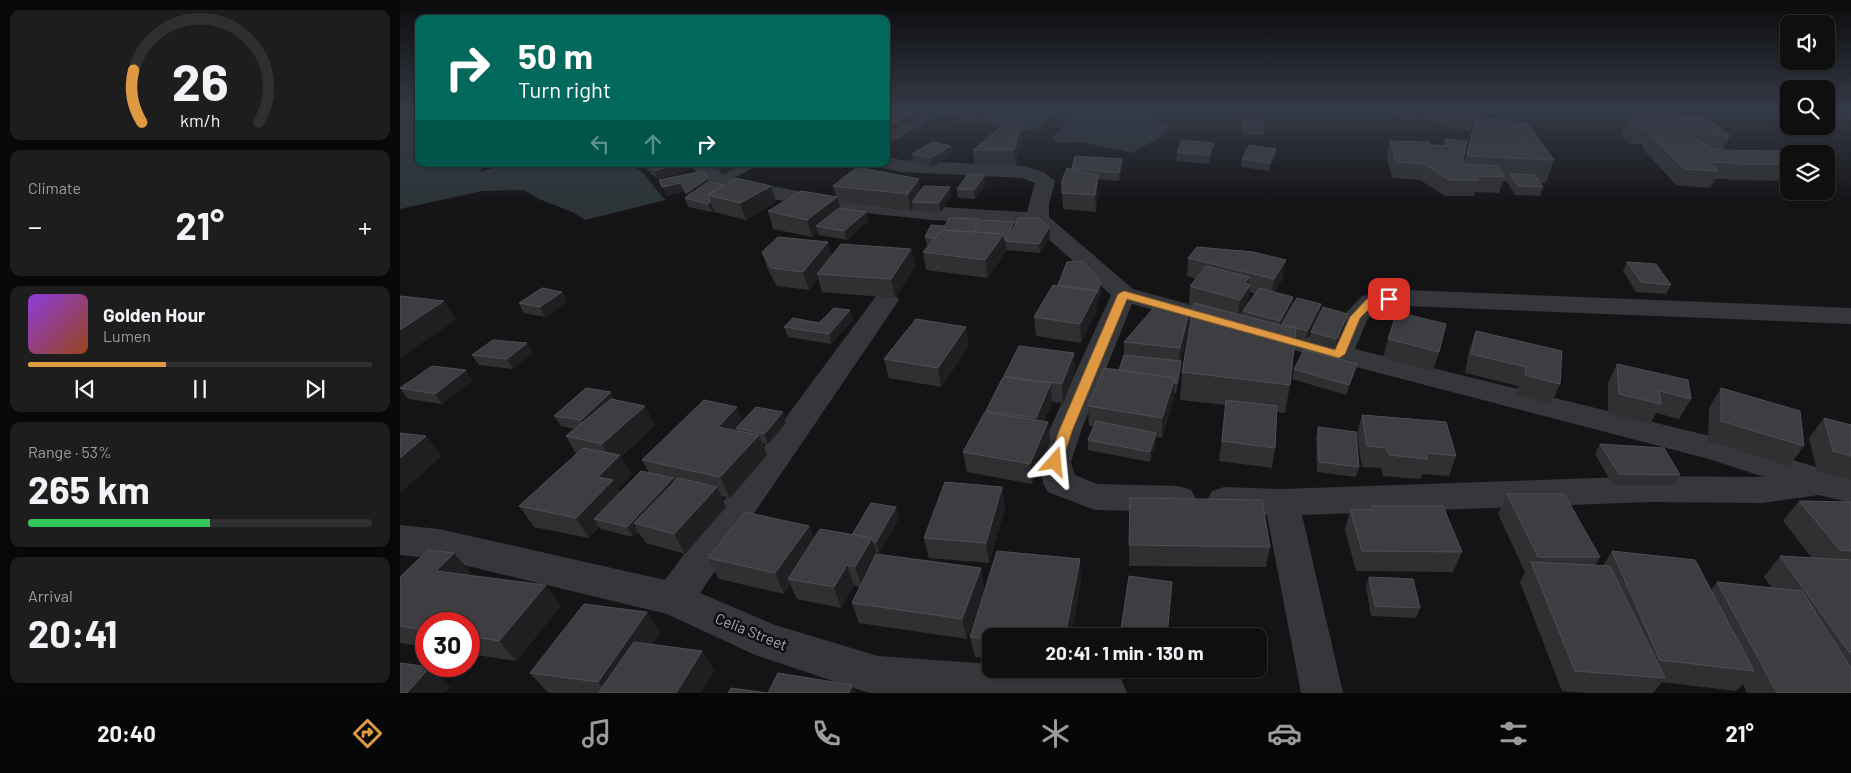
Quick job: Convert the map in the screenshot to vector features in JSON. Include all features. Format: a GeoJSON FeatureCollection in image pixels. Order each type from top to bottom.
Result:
{"type":"FeatureCollection","features":[{"type":"Feature","properties":{"kind":"street"},"geometry":{"type":"LineString","coordinates":[[890,164],[901,166],[1022,172],[1038,176],[1045,181],[1045,190],[1037,210],[1039,219],[1124,294],[1339,354],[1714,449],[1819,482],[1851,490]]}},
{"type":"Feature","properties":{"kind":"street"},"geometry":{"type":"LineString","coordinates":[[701,167],[715,179],[771,193],[855,206],[987,218],[1039,219]]}},
{"type":"Feature","properties":{"kind":"street"},"geometry":{"type":"LineString","coordinates":[[715,179],[740,167]]}},
{"type":"Feature","properties":{"kind":"street"},"geometry":{"type":"LineString","coordinates":[[1124,294],[1065,431],[1055,462],[1060,482],[1095,497],[1282,502],[1650,489],[1763,490],[1819,482]]}},
{"type":"Feature","properties":{"kind":"street"},"geometry":{"type":"LineString","coordinates":[[1339,354],[1355,317],[1371,301],[1398,299],[1851,316]]}},
{"type":"Feature","properties":{"kind":"street"},"geometry":{"type":"LineString","coordinates":[[674,599],[886,300]]}},
{"type":"Feature","properties":{"kind":"street"},"geometry":{"type":"LineString","coordinates":[[1282,502],[1322,693]]}},
{"type":"Feature","properties":{"kind":"street","name":"Celia Street"},"geometry":{"type":"LineString","coordinates":[[400,540],[439,544],[674,599],[769,642],[878,676],[1106,693]]}},
{"type":"Feature","properties":{"kind":"shaded area"},"geometry":{"type":"Polygon","coordinates":[[[400,140],[415,140],[415,167],[417,167],[400,170],[400,140]]]}},
{"type":"Feature","properties":{"kind":"shaded area"},"geometry":{"type":"Polygon","coordinates":[[[1055,140],[1155,140],[1132,153],[1081,142],[1056,143],[1055,140]]]}},
{"type":"Feature","properties":{"kind":"shaded area"},"geometry":{"type":"Polygon","coordinates":[[[495,167],[636,167],[666,200],[585,220],[524,190],[482,191],[400,209],[400,191],[444,184],[495,167]]]}},
{"type":"Feature","properties":{"kind":"building"},"geometry":{"type":"Polygon","coordinates":[[[985,140],[1017,140],[1014,150],[973,150],[985,140]]]}},
{"type":"Feature","properties":{"kind":"building"},"geometry":{"type":"Polygon","coordinates":[[[1182,140],[1214,143],[1209,155],[1177,152],[1182,140]]]}},
{"type":"Feature","properties":{"kind":"building"},"geometry":{"type":"Polygon","coordinates":[[[1445,140],[1467,141],[1463,160],[1464,164],[1498,166],[1504,177],[1474,176],[1479,180],[1449,180],[1424,164],[1396,162],[1390,141],[1429,142],[1430,145],[1447,146],[1445,140]]]}},
{"type":"Feature","properties":{"kind":"building"},"geometry":{"type":"Polygon","coordinates":[[[1471,140],[1540,140],[1554,160],[1467,156],[1471,140]]]}},
{"type":"Feature","properties":{"kind":"building"},"geometry":{"type":"Polygon","coordinates":[[[1655,140],[1698,140],[1719,150],[1780,151],[1780,165],[1738,164],[1732,159],[1735,163],[1709,162],[1718,171],[1684,169],[1655,140]]]}},
{"type":"Feature","properties":{"kind":"building"},"geometry":{"type":"Polygon","coordinates":[[[932,142],[951,146],[931,158],[912,154],[932,142]]]}},
{"type":"Feature","properties":{"kind":"building"},"geometry":{"type":"Polygon","coordinates":[[[1249,145],[1276,149],[1270,163],[1242,159],[1249,145]]]}},
{"type":"Feature","properties":{"kind":"building"},"geometry":{"type":"Polygon","coordinates":[[[1075,156],[1122,159],[1119,173],[1072,168],[1075,156]]]}},
{"type":"Feature","properties":{"kind":"building"},"geometry":{"type":"Polygon","coordinates":[[[649,167],[667,167],[654,171],[649,167]]]}},
{"type":"Feature","properties":{"kind":"building"},"geometry":{"type":"Polygon","coordinates":[[[857,167],[919,179],[908,194],[833,186],[857,167]]]}},
{"type":"Feature","properties":{"kind":"building"},"geometry":{"type":"Polygon","coordinates":[[[1067,168],[1098,175],[1095,195],[1062,193],[1062,180],[1067,168]]]}},
{"type":"Feature","properties":{"kind":"building"},"geometry":{"type":"Polygon","coordinates":[[[704,171],[708,178],[686,193],[681,183],[662,187],[659,180],[704,171]]]}},
{"type":"Feature","properties":{"kind":"building"},"geometry":{"type":"Polygon","coordinates":[[[968,174],[985,175],[974,190],[957,189],[968,174]]]}},
{"type":"Feature","properties":{"kind":"building"},"geometry":{"type":"Polygon","coordinates":[[[1510,174],[1535,175],[1543,187],[1518,186],[1510,174]]]}},
{"type":"Feature","properties":{"kind":"building"},"geometry":{"type":"Polygon","coordinates":[[[736,178],[771,186],[740,203],[708,195],[736,178]]]}},
{"type":"Feature","properties":{"kind":"building"},"geometry":{"type":"Polygon","coordinates":[[[708,182],[724,185],[708,195],[710,202],[708,204],[685,198],[708,182]]]}},
{"type":"Feature","properties":{"kind":"building"},"geometry":{"type":"Polygon","coordinates":[[[924,186],[950,187],[939,203],[912,202],[924,186]]]}},
{"type":"Feature","properties":{"kind":"building"},"geometry":{"type":"Polygon","coordinates":[[[801,191],[837,197],[807,220],[768,211],[801,191]]]}},
{"type":"Feature","properties":{"kind":"building"},"geometry":{"type":"Polygon","coordinates":[[[839,208],[866,212],[844,231],[816,226],[839,208]]]}},
{"type":"Feature","properties":{"kind":"building"},"geometry":{"type":"Polygon","coordinates":[[[949,218],[979,219],[973,232],[942,230],[935,238],[925,237],[931,225],[945,226],[949,218]]]}},
{"type":"Feature","properties":{"kind":"building"},"geometry":{"type":"Polygon","coordinates":[[[1019,218],[1039,218],[1049,227],[1039,244],[1006,241],[1019,218]]]}},
{"type":"Feature","properties":{"kind":"building"},"geometry":{"type":"Polygon","coordinates":[[[981,220],[1014,222],[1005,241],[1004,234],[974,232],[981,220]]]}},
{"type":"Feature","properties":{"kind":"building"},"geometry":{"type":"Polygon","coordinates":[[[942,230],[1004,234],[985,260],[923,252],[942,230]]]}},
{"type":"Feature","properties":{"kind":"building"},"geometry":{"type":"Polygon","coordinates":[[[778,237],[828,242],[803,272],[771,268],[762,252],[778,237]]]}},
{"type":"Feature","properties":{"kind":"building"},"geometry":{"type":"Polygon","coordinates":[[[841,244],[911,249],[891,279],[817,274],[841,244]]]}},
{"type":"Feature","properties":{"kind":"building"},"geometry":{"type":"Polygon","coordinates":[[[1197,247],[1253,252],[1286,260],[1274,279],[1188,258],[1197,247]]]}},
{"type":"Feature","properties":{"kind":"building"},"geometry":{"type":"Polygon","coordinates":[[[1083,261],[1101,282],[1097,293],[1097,291],[1058,285],[1067,262],[1083,261]]]}},
{"type":"Feature","properties":{"kind":"building"},"geometry":{"type":"Polygon","coordinates":[[[1627,262],[1656,264],[1671,285],[1641,282],[1627,262]]]}},
{"type":"Feature","properties":{"kind":"building"},"geometry":{"type":"Polygon","coordinates":[[[1206,266],[1249,277],[1245,283],[1250,285],[1240,300],[1190,286],[1206,266]]]}},
{"type":"Feature","properties":{"kind":"building"},"geometry":{"type":"Polygon","coordinates":[[[1053,285],[1097,291],[1080,324],[1034,317],[1053,285]]]}},
{"type":"Feature","properties":{"kind":"building"},"geometry":{"type":"Polygon","coordinates":[[[542,288],[562,292],[540,307],[519,303],[542,288]]]}},
{"type":"Feature","properties":{"kind":"building"},"geometry":{"type":"Polygon","coordinates":[[[1259,288],[1293,297],[1280,321],[1243,311],[1259,288]]]}},
{"type":"Feature","properties":{"kind":"building"},"geometry":{"type":"Polygon","coordinates":[[[400,296],[444,301],[400,330],[400,296]]]}},
{"type":"Feature","properties":{"kind":"building"},"geometry":{"type":"Polygon","coordinates":[[[1297,298],[1321,304],[1307,331],[1282,324],[1297,298]]]}},
{"type":"Feature","properties":{"kind":"building"},"geometry":{"type":"Polygon","coordinates":[[[1159,302],[1190,309],[1180,348],[1124,342],[1159,302]]]}},
{"type":"Feature","properties":{"kind":"building"},"geometry":{"type":"Polygon","coordinates":[[[1194,303],[1296,329],[1290,385],[1182,372],[1194,303]]]}},
{"type":"Feature","properties":{"kind":"building"},"geometry":{"type":"Polygon","coordinates":[[[1323,307],[1348,314],[1337,339],[1311,332],[1323,307]]]}},
{"type":"Feature","properties":{"kind":"building"},"geometry":{"type":"Polygon","coordinates":[[[834,308],[850,310],[829,334],[784,327],[793,318],[819,323],[834,308]]]}},
{"type":"Feature","properties":{"kind":"building"},"geometry":{"type":"Polygon","coordinates":[[[1397,312],[1446,324],[1439,352],[1388,339],[1397,312]]]}},
{"type":"Feature","properties":{"kind":"building"},"geometry":{"type":"Polygon","coordinates":[[[916,319],[966,327],[938,368],[884,359],[916,319]]]}},
{"type":"Feature","properties":{"kind":"building"},"geometry":{"type":"Polygon","coordinates":[[[1476,331],[1562,351],[1560,384],[1525,375],[1526,367],[1471,354],[1476,331]]]}},
{"type":"Feature","properties":{"kind":"building"},"geometry":{"type":"Polygon","coordinates":[[[493,340],[527,343],[507,359],[472,355],[493,340]]]}},
{"type":"Feature","properties":{"kind":"building"},"geometry":{"type":"Polygon","coordinates":[[[1019,346],[1074,353],[1062,384],[1004,376],[1019,346]]]}},
{"type":"Feature","properties":{"kind":"building"},"geometry":{"type":"Polygon","coordinates":[[[1304,350],[1357,364],[1349,385],[1294,369],[1304,350]]]}},
{"type":"Feature","properties":{"kind":"building"},"geometry":{"type":"Polygon","coordinates":[[[1124,355],[1181,361],[1177,384],[1174,383],[1175,378],[1119,370],[1124,355]]]}},
{"type":"Feature","properties":{"kind":"building"},"geometry":{"type":"Polygon","coordinates":[[[1617,364],[1688,380],[1691,399],[1659,391],[1661,404],[1619,394],[1617,364]]]}},
{"type":"Feature","properties":{"kind":"building"},"geometry":{"type":"Polygon","coordinates":[[[432,366],[466,370],[435,394],[400,388],[432,366]]]}},
{"type":"Feature","properties":{"kind":"building"},"geometry":{"type":"Polygon","coordinates":[[[1104,368],[1175,378],[1162,418],[1088,406],[1104,368]]]}},
{"type":"Feature","properties":{"kind":"building"},"geometry":{"type":"Polygon","coordinates":[[[1003,377],[1051,383],[1036,418],[986,411],[1003,377]]]}},
{"type":"Feature","properties":{"kind":"building"},"geometry":{"type":"Polygon","coordinates":[[[586,388],[611,392],[581,420],[554,416],[586,388]]]}},
{"type":"Feature","properties":{"kind":"building"},"geometry":{"type":"Polygon","coordinates":[[[1721,388],[1800,411],[1804,446],[1721,421],[1721,388]]]}},
{"type":"Feature","properties":{"kind":"building"},"geometry":{"type":"Polygon","coordinates":[[[611,399],[645,406],[602,444],[566,436],[611,399]]]}},
{"type":"Feature","properties":{"kind":"building"},"geometry":{"type":"Polygon","coordinates":[[[704,400],[737,407],[718,427],[759,435],[720,477],[642,460],[704,400]]]}},
{"type":"Feature","properties":{"kind":"building"},"geometry":{"type":"Polygon","coordinates":[[[1226,400],[1277,406],[1275,448],[1222,441],[1226,400]]]}},
{"type":"Feature","properties":{"kind":"building"},"geometry":{"type":"Polygon","coordinates":[[[756,407],[783,412],[764,434],[736,428],[756,407]]]}},
{"type":"Feature","properties":{"kind":"building"},"geometry":{"type":"Polygon","coordinates":[[[985,412],[1048,422],[1030,464],[963,452],[985,412]]]}},
{"type":"Feature","properties":{"kind":"building"},"geometry":{"type":"Polygon","coordinates":[[[1362,415],[1446,422],[1456,456],[1427,453],[1427,459],[1389,455],[1387,448],[1367,446],[1362,415]]]}},
{"type":"Feature","properties":{"kind":"building"},"geometry":{"type":"Polygon","coordinates":[[[1824,418],[1851,425],[1851,456],[1833,451],[1824,418]]]}},
{"type":"Feature","properties":{"kind":"building"},"geometry":{"type":"Polygon","coordinates":[[[1096,421],[1156,433],[1150,452],[1088,440],[1096,421]]]}},
{"type":"Feature","properties":{"kind":"building"},"geometry":{"type":"Polygon","coordinates":[[[1318,427],[1356,432],[1359,467],[1319,462],[1318,427]]]}},
{"type":"Feature","properties":{"kind":"building"},"geometry":{"type":"Polygon","coordinates":[[[400,433],[426,436],[400,458],[400,433]]]}},
{"type":"Feature","properties":{"kind":"building"},"geometry":{"type":"Polygon","coordinates":[[[1600,444],[1664,448],[1680,475],[1619,474],[1600,444]]]}},
{"type":"Feature","properties":{"kind":"building"},"geometry":{"type":"Polygon","coordinates":[[[583,448],[620,455],[598,477],[613,480],[576,518],[519,506],[583,448]]]}},
{"type":"Feature","properties":{"kind":"building"},"geometry":{"type":"Polygon","coordinates":[[[641,471],[673,478],[627,527],[594,519],[641,471]]]}},
{"type":"Feature","properties":{"kind":"building"},"geometry":{"type":"Polygon","coordinates":[[[678,478],[717,487],[674,534],[634,523],[678,478]]]}},
{"type":"Feature","properties":{"kind":"building"},"geometry":{"type":"Polygon","coordinates":[[[945,482],[1002,487],[986,543],[924,538],[945,482]]]}},
{"type":"Feature","properties":{"kind":"building"},"geometry":{"type":"Polygon","coordinates":[[[1507,494],[1564,494],[1600,557],[1538,557],[1507,494]]]}},
{"type":"Feature","properties":{"kind":"building"},"geometry":{"type":"Polygon","coordinates":[[[1130,498],[1262,500],[1270,547],[1129,545],[1130,498]]]}},
{"type":"Feature","properties":{"kind":"building"},"geometry":{"type":"Polygon","coordinates":[[[1799,501],[1851,502],[1851,551],[1840,550],[1799,501]]]}},
{"type":"Feature","properties":{"kind":"building"},"geometry":{"type":"Polygon","coordinates":[[[871,503],[896,507],[876,542],[873,542],[872,538],[852,535],[871,503]]]}},
{"type":"Feature","properties":{"kind":"building"},"geometry":{"type":"Polygon","coordinates":[[[1371,506],[1443,506],[1462,552],[1362,551],[1350,509],[1372,510],[1371,506]]]}},
{"type":"Feature","properties":{"kind":"building"},"geometry":{"type":"Polygon","coordinates":[[[745,512],[809,526],[775,573],[708,558],[745,512]]]}},
{"type":"Feature","properties":{"kind":"building"},"geometry":{"type":"Polygon","coordinates":[[[820,529],[872,538],[855,567],[847,565],[834,587],[788,579],[820,529]]]}},
{"type":"Feature","properties":{"kind":"building"},"geometry":{"type":"Polygon","coordinates":[[[428,550],[454,553],[436,571],[546,585],[499,641],[480,638],[480,612],[415,612],[415,628],[400,626],[400,577],[428,550]]]}},
{"type":"Feature","properties":{"kind":"building"},"geometry":{"type":"Polygon","coordinates":[[[997,551],[1080,559],[1067,628],[982,628],[982,638],[970,637],[997,551]]]}},
{"type":"Feature","properties":{"kind":"building"},"geometry":{"type":"Polygon","coordinates":[[[1612,551],[1695,560],[1754,671],[1660,660],[1612,551]]]}},
{"type":"Feature","properties":{"kind":"building"},"geometry":{"type":"Polygon","coordinates":[[[876,554],[981,568],[962,619],[852,603],[876,554]]]}},
{"type":"Feature","properties":{"kind":"building"},"geometry":{"type":"Polygon","coordinates":[[[1780,556],[1851,560],[1851,655],[1780,556]]]}},
{"type":"Feature","properties":{"kind":"building"},"geometry":{"type":"Polygon","coordinates":[[[1531,562],[1610,566],[1665,678],[1575,671],[1531,562]]]}},
{"type":"Feature","properties":{"kind":"building"},"geometry":{"type":"Polygon","coordinates":[[[1129,576],[1172,582],[1168,628],[1121,628],[1129,576]]]}},
{"type":"Feature","properties":{"kind":"building"},"geometry":{"type":"Polygon","coordinates":[[[1369,577],[1413,579],[1420,608],[1375,606],[1369,577]]]}},
{"type":"Feature","properties":{"kind":"building"},"geometry":{"type":"Polygon","coordinates":[[[1717,582],[1802,591],[1851,668],[1851,693],[1777,693],[1717,582]]]}},
{"type":"Feature","properties":{"kind":"building"},"geometry":{"type":"Polygon","coordinates":[[[584,604],[647,612],[598,682],[530,673],[584,604]]]}},
{"type":"Feature","properties":{"kind":"building"},"geometry":{"type":"Polygon","coordinates":[[[634,642],[702,651],[676,693],[598,693],[634,642]]]}},
{"type":"Feature","properties":{"kind":"building"},"geometry":{"type":"Polygon","coordinates":[[[400,663],[415,665],[415,677],[421,677],[407,693],[400,693],[400,663]]]}},
{"type":"Feature","properties":{"kind":"building"},"geometry":{"type":"Polygon","coordinates":[[[778,673],[852,685],[849,693],[768,693],[778,673]]]}},
{"type":"Feature","properties":{"kind":"building"},"geometry":{"type":"Polygon","coordinates":[[[731,688],[768,693],[728,693],[731,688]]]}},
{"type":"Feature","properties":{"kind":"waterway"},"geometry":{"type":"LineString","coordinates":[[400,180],[435,174],[455,167]]}},
{"type":"Feature","properties":{"kind":"route"},"geometry":{"type":"LineString","coordinates":[[1055,462],[1065,431],[1124,294],[1339,354],[1355,317],[1371,301],[1389,299]]}}]}
